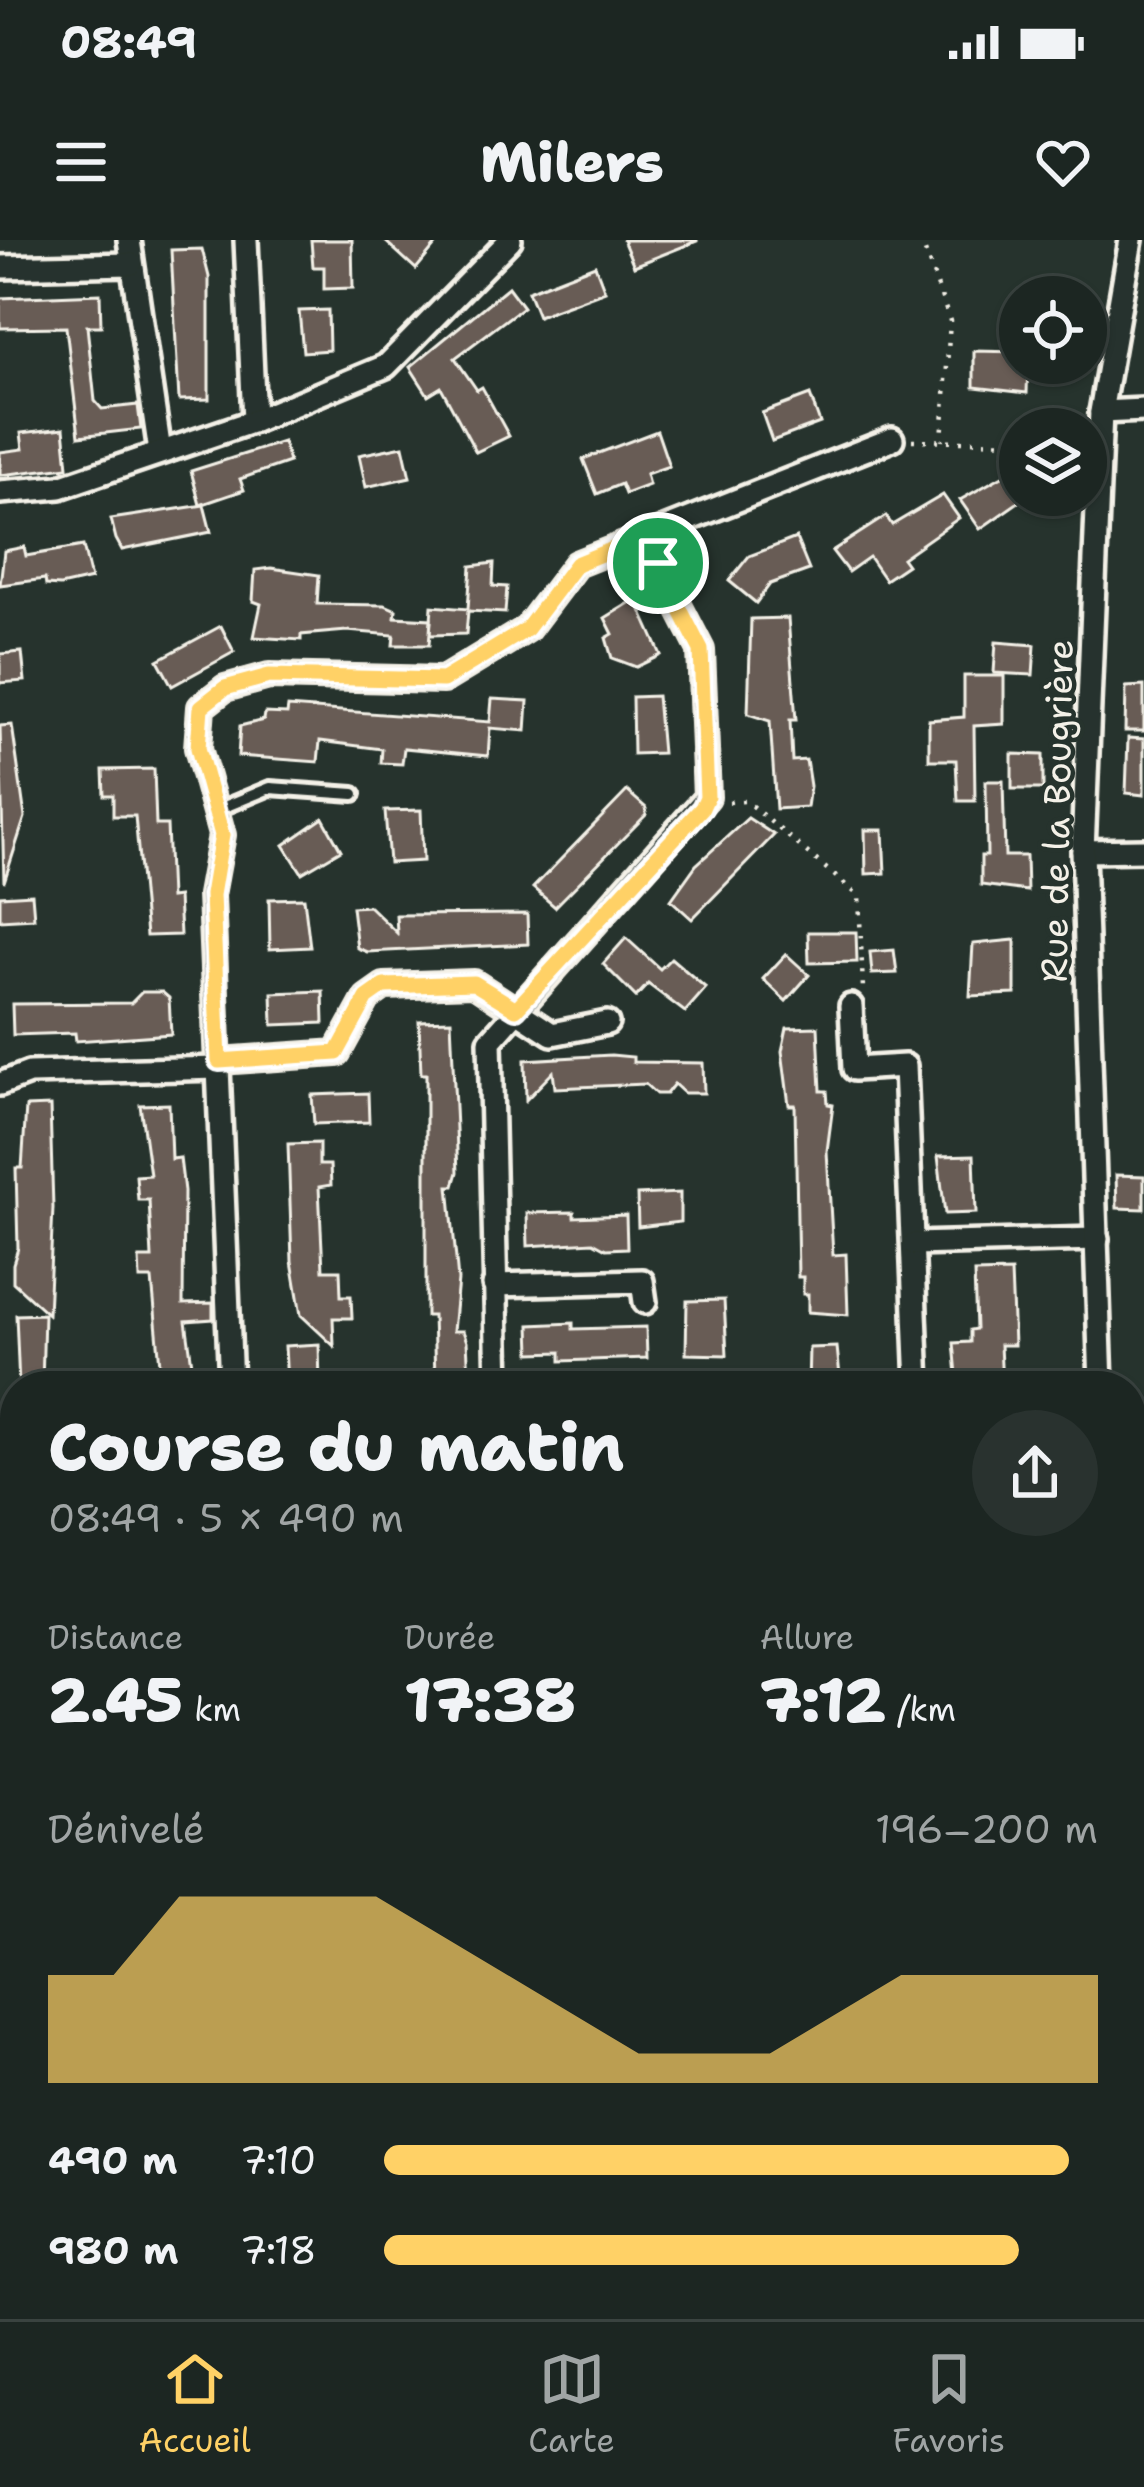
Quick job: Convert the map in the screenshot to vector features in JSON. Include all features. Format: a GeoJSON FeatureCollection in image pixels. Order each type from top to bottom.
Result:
{"type":"FeatureCollection","features":[{"type":"Feature","properties":{"kind":"street"},"geometry":{"type":"LineString","coordinates":[[129,240],[160,452]]}},
{"type":"Feature","properties":{"kind":"street"},"geometry":{"type":"LineString","coordinates":[[246,240],[254,421]]}},
{"type":"Feature","properties":{"kind":"street"},"geometry":{"type":"LineString","coordinates":[[0,493],[60,487],[254,421],[386,366],[510,240]]}},
{"type":"Feature","properties":{"kind":"street","name":"Rue de la Bougrière"},"geometry":{"type":"LineString","coordinates":[[1102,408],[1131,240]]}},
{"type":"Feature","properties":{"kind":"street"},"geometry":{"type":"LineString","coordinates":[[0,267],[131,264]]}},
{"type":"Feature","properties":{"kind":"street"},"geometry":{"type":"LineString","coordinates":[[1107,412],[1144,410]]}},
{"type":"Feature","properties":{"kind":"street"},"geometry":{"type":"LineString","coordinates":[[230,1371],[212,895],[222,835],[196,728],[201,707],[225,688],[269,676],[443,680],[527,629],[576,564],[892,439]]}},
{"type":"Feature","properties":{"kind":"street","name":"Rue de la Bougrière"},"geometry":{"type":"LineString","coordinates":[[1097,516],[1083,851],[1101,1371]]}},
{"type":"Feature","properties":{"kind":"street"},"geometry":{"type":"LineString","coordinates":[[497,1371],[490,1041],[705,803],[701,650],[643,537]]}},
{"type":"Feature","properties":{"kind":"street"},"geometry":{"type":"LineString","coordinates":[[1083,851],[1144,850]]}},
{"type":"Feature","properties":{"kind":"street"},"geometry":{"type":"LineString","coordinates":[[0,1084],[29,1073],[219,1065],[337,1053],[367,998],[384,986],[474,983],[552,1034],[607,1023]]}},
{"type":"Feature","properties":{"kind":"street"},"geometry":{"type":"LineString","coordinates":[[851,1006],[854,1069],[905,1066],[918,1371]]}},
{"type":"Feature","properties":{"kind":"street"},"geometry":{"type":"LineString","coordinates":[[914,1244],[1097,1238]]}},
{"type":"Feature","properties":{"kind":"street"},"geometry":{"type":"LineString","coordinates":[[494,1285],[642,1281],[645,1301]]}},
{"type":"Feature","properties":{"kind":"lane"},"geometry":{"type":"LineString","coordinates":[[217,810],[270,788],[354,794]]}},
{"type":"Feature","properties":{"kind":"path"},"geometry":{"type":"LineString","coordinates":[[921,240],[950,321],[942,440]]}},
{"type":"Feature","properties":{"kind":"path"},"geometry":{"type":"LineString","coordinates":[[892,439],[999,441]]}},
{"type":"Feature","properties":{"kind":"path"},"geometry":{"type":"LineString","coordinates":[[705,803],[746,801],[859,896],[863,1002],[851,1006]]}},
{"type":"Feature","properties":{"kind":"building"},"geometry":{"type":"Polygon","coordinates":[[[311,240],[352,240],[353,288],[324,289],[324,267],[313,267],[311,240]]]}},
{"type":"Feature","properties":{"kind":"building"},"geometry":{"type":"Polygon","coordinates":[[[384,240],[440,240],[416,269],[384,240]]]}},
{"type":"Feature","properties":{"kind":"building"},"geometry":{"type":"Polygon","coordinates":[[[623,240],[697,240],[697,241],[634,266],[623,240]]]}},
{"type":"Feature","properties":{"kind":"building"},"geometry":{"type":"Polygon","coordinates":[[[202,249],[209,277],[209,399],[179,400],[171,250],[202,249]]]}},
{"type":"Feature","properties":{"kind":"building"},"geometry":{"type":"Polygon","coordinates":[[[595,265],[605,291],[538,316],[528,291],[595,265]]]}},
{"type":"Feature","properties":{"kind":"building"},"geometry":{"type":"Polygon","coordinates":[[[508,287],[523,307],[455,358],[477,390],[482,387],[509,436],[476,452],[441,387],[428,395],[410,367],[508,287]]]}},
{"type":"Feature","properties":{"kind":"building"},"geometry":{"type":"Polygon","coordinates":[[[100,294],[101,326],[87,326],[95,401],[102,409],[138,405],[141,429],[79,436],[66,327],[0,328],[0,298],[100,294]]]}},
{"type":"Feature","properties":{"kind":"building"},"geometry":{"type":"Polygon","coordinates":[[[328,310],[329,350],[303,352],[299,311],[328,310]]]}},
{"type":"Feature","properties":{"kind":"building"},"geometry":{"type":"Polygon","coordinates":[[[974,351],[999,352],[999,384],[1027,384],[1027,393],[974,387],[974,351]]]}},
{"type":"Feature","properties":{"kind":"building"},"geometry":{"type":"Polygon","coordinates":[[[810,395],[820,423],[772,441],[762,413],[810,395]]]}},
{"type":"Feature","properties":{"kind":"building"},"geometry":{"type":"Polygon","coordinates":[[[64,428],[68,467],[0,475],[0,452],[23,449],[21,433],[64,428]]]}},
{"type":"Feature","properties":{"kind":"building"},"geometry":{"type":"Polygon","coordinates":[[[657,431],[669,466],[646,474],[649,485],[625,494],[621,484],[597,494],[583,459],[657,431]]]}},
{"type":"Feature","properties":{"kind":"building"},"geometry":{"type":"Polygon","coordinates":[[[283,442],[289,462],[240,479],[244,490],[200,505],[191,471],[283,442]]]}},
{"type":"Feature","properties":{"kind":"building"},"geometry":{"type":"Polygon","coordinates":[[[403,446],[410,477],[366,487],[359,455],[403,446]]]}},
{"type":"Feature","properties":{"kind":"building"},"geometry":{"type":"Polygon","coordinates":[[[999,478],[999,516],[980,529],[960,500],[999,478]]]}},
{"type":"Feature","properties":{"kind":"building"},"geometry":{"type":"Polygon","coordinates":[[[943,495],[959,518],[902,558],[907,565],[885,580],[869,557],[848,572],[832,551],[886,516],[892,525],[943,495]]]}},
{"type":"Feature","properties":{"kind":"building"},"geometry":{"type":"Polygon","coordinates":[[[204,505],[211,532],[122,550],[116,539],[111,519],[204,505]]]}},
{"type":"Feature","properties":{"kind":"building"},"geometry":{"type":"Polygon","coordinates":[[[796,538],[809,570],[770,584],[756,603],[729,581],[749,556],[796,538]]]}},
{"type":"Feature","properties":{"kind":"building"},"geometry":{"type":"Polygon","coordinates":[[[83,546],[91,579],[60,586],[46,585],[45,579],[0,585],[4,551],[24,547],[26,556],[83,546]]]}},
{"type":"Feature","properties":{"kind":"building"},"geometry":{"type":"Polygon","coordinates":[[[494,563],[493,586],[507,587],[505,613],[468,611],[466,634],[430,635],[432,606],[468,609],[471,566],[494,563]]]}},
{"type":"Feature","properties":{"kind":"building"},"geometry":{"type":"Polygon","coordinates":[[[255,570],[319,575],[317,604],[385,605],[396,610],[395,617],[431,619],[429,645],[393,645],[394,635],[347,631],[301,635],[301,640],[254,637],[261,604],[253,601],[255,570]]]}},
{"type":"Feature","properties":{"kind":"building"},"geometry":{"type":"Polygon","coordinates":[[[636,599],[661,655],[636,667],[612,658],[606,638],[613,634],[605,618],[636,599]]]}},
{"type":"Feature","properties":{"kind":"building"},"geometry":{"type":"Polygon","coordinates":[[[788,618],[796,720],[790,720],[792,761],[806,760],[810,786],[807,807],[776,809],[770,721],[748,714],[751,619],[788,618]]]}},
{"type":"Feature","properties":{"kind":"building"},"geometry":{"type":"Polygon","coordinates":[[[221,626],[234,652],[172,686],[158,660],[221,626]]]}},
{"type":"Feature","properties":{"kind":"building"},"geometry":{"type":"Polygon","coordinates":[[[996,642],[1035,645],[1033,675],[994,673],[996,642]]]}},
{"type":"Feature","properties":{"kind":"building"},"geometry":{"type":"Polygon","coordinates":[[[22,652],[25,681],[0,683],[0,654],[22,652]]]}},
{"type":"Feature","properties":{"kind":"building"},"geometry":{"type":"Polygon","coordinates":[[[964,676],[1004,676],[1004,724],[974,726],[975,801],[958,801],[956,760],[929,760],[929,720],[964,717],[964,676]]]}},
{"type":"Feature","properties":{"kind":"building"},"geometry":{"type":"Polygon","coordinates":[[[1144,686],[1144,731],[1125,731],[1126,687],[1144,686]]]}},
{"type":"Feature","properties":{"kind":"building"},"geometry":{"type":"Polygon","coordinates":[[[657,696],[662,753],[633,754],[632,697],[657,696]]]}},
{"type":"Feature","properties":{"kind":"building"},"geometry":{"type":"Polygon","coordinates":[[[492,699],[528,701],[526,731],[490,728],[488,756],[404,748],[402,764],[381,763],[382,749],[320,741],[318,762],[238,756],[240,726],[264,720],[265,713],[287,714],[288,707],[490,722],[492,699]]]}},
{"type":"Feature","properties":{"kind":"building"},"geometry":{"type":"Polygon","coordinates":[[[12,725],[25,817],[4,882],[0,726],[12,725]]]}},
{"type":"Feature","properties":{"kind":"building"},"geometry":{"type":"Polygon","coordinates":[[[1128,738],[1144,739],[1144,795],[1126,793],[1128,738]]]}},
{"type":"Feature","properties":{"kind":"building"},"geometry":{"type":"Polygon","coordinates":[[[1012,754],[1043,755],[1043,789],[1012,789],[1012,754]]]}},
{"type":"Feature","properties":{"kind":"building"},"geometry":{"type":"Polygon","coordinates":[[[154,769],[156,825],[167,825],[170,898],[178,897],[180,935],[146,936],[135,816],[113,816],[113,795],[104,795],[103,770],[154,769]]]}},
{"type":"Feature","properties":{"kind":"building"},"geometry":{"type":"Polygon","coordinates":[[[986,781],[1003,781],[1005,856],[1026,856],[1027,891],[981,885],[981,856],[987,856],[986,781]]]}},
{"type":"Feature","properties":{"kind":"building"},"geometry":{"type":"Polygon","coordinates":[[[627,791],[646,808],[646,815],[555,907],[533,888],[627,791]]]}},
{"type":"Feature","properties":{"kind":"building"},"geometry":{"type":"Polygon","coordinates":[[[421,810],[423,861],[389,863],[385,811],[421,810]]]}},
{"type":"Feature","properties":{"kind":"building"},"geometry":{"type":"Polygon","coordinates":[[[323,818],[341,850],[302,873],[284,845],[323,818]]]}},
{"type":"Feature","properties":{"kind":"building"},"geometry":{"type":"Polygon","coordinates":[[[748,818],[774,835],[692,919],[671,900],[696,865],[748,818]]]}},
{"type":"Feature","properties":{"kind":"building"},"geometry":{"type":"Polygon","coordinates":[[[865,830],[883,830],[885,873],[866,874],[865,830]]]}},
{"type":"Feature","properties":{"kind":"building"},"geometry":{"type":"Polygon","coordinates":[[[32,894],[34,918],[0,920],[0,896],[32,894]]]}},
{"type":"Feature","properties":{"kind":"building"},"geometry":{"type":"Polygon","coordinates":[[[304,898],[310,947],[270,949],[269,899],[304,898]]]}},
{"type":"Feature","properties":{"kind":"building"},"geometry":{"type":"Polygon","coordinates":[[[369,906],[397,933],[396,915],[527,914],[528,944],[367,952],[357,948],[352,907],[369,906]]]}},
{"type":"Feature","properties":{"kind":"building"},"geometry":{"type":"Polygon","coordinates":[[[808,932],[856,932],[857,962],[809,963],[808,932]]]}},
{"type":"Feature","properties":{"kind":"building"},"geometry":{"type":"Polygon","coordinates":[[[626,938],[660,969],[671,958],[706,988],[685,1012],[648,984],[636,997],[603,964],[626,938]]]}},
{"type":"Feature","properties":{"kind":"building"},"geometry":{"type":"Polygon","coordinates":[[[1015,940],[1015,994],[970,996],[973,944],[1015,940]]]}},
{"type":"Feature","properties":{"kind":"building"},"geometry":{"type":"Polygon","coordinates":[[[894,950],[897,973],[872,974],[870,952],[894,950]]]}},
{"type":"Feature","properties":{"kind":"building"},"geometry":{"type":"Polygon","coordinates":[[[786,954],[809,975],[786,1001],[763,979],[786,954]]]}},
{"type":"Feature","properties":{"kind":"building"},"geometry":{"type":"Polygon","coordinates":[[[323,991],[324,1023],[273,1025],[272,993],[323,991]]]}},
{"type":"Feature","properties":{"kind":"building"},"geometry":{"type":"Polygon","coordinates":[[[142,992],[162,992],[169,998],[171,1034],[76,1041],[75,1033],[13,1035],[12,1004],[131,1003],[142,992]]]}},
{"type":"Feature","properties":{"kind":"building"},"geometry":{"type":"Polygon","coordinates":[[[451,1020],[458,1172],[454,1186],[449,1186],[458,1280],[453,1331],[463,1331],[469,1371],[435,1371],[433,1316],[426,1316],[426,1074],[421,1074],[419,1021],[451,1020]]]}},
{"type":"Feature","properties":{"kind":"building"},"geometry":{"type":"Polygon","coordinates":[[[818,1027],[821,1091],[827,1091],[828,1104],[833,1105],[827,1151],[833,1255],[846,1254],[848,1315],[808,1312],[808,1294],[803,1294],[803,1277],[798,1277],[795,1105],[789,1105],[782,1051],[787,1028],[818,1027]]]}},
{"type":"Feature","properties":{"kind":"building"},"geometry":{"type":"Polygon","coordinates":[[[633,1057],[633,1062],[703,1063],[704,1093],[684,1093],[674,1084],[666,1094],[656,1094],[645,1084],[555,1088],[553,1072],[526,1100],[525,1060],[633,1057]]]}},
{"type":"Feature","properties":{"kind":"building"},"geometry":{"type":"Polygon","coordinates":[[[368,1093],[369,1122],[314,1124],[312,1095],[368,1093]]]}},
{"type":"Feature","properties":{"kind":"building"},"geometry":{"type":"Polygon","coordinates":[[[169,1104],[171,1159],[180,1158],[184,1191],[183,1304],[213,1303],[213,1319],[186,1321],[193,1371],[161,1371],[152,1279],[140,1279],[139,1258],[152,1258],[149,1200],[138,1200],[136,1176],[150,1175],[140,1105],[169,1104]]]}},
{"type":"Feature","properties":{"kind":"building"},"geometry":{"type":"Polygon","coordinates":[[[50,1106],[53,1208],[48,1314],[13,1282],[13,1264],[18,1248],[16,1168],[22,1168],[26,1107],[50,1106]]]}},
{"type":"Feature","properties":{"kind":"building"},"geometry":{"type":"Polygon","coordinates":[[[319,1143],[319,1165],[330,1165],[331,1185],[319,1187],[323,1270],[340,1270],[341,1296],[351,1296],[352,1318],[333,1318],[334,1346],[301,1315],[292,1261],[288,1144],[319,1143]]]}},
{"type":"Feature","properties":{"kind":"building"},"geometry":{"type":"Polygon","coordinates":[[[974,1155],[976,1213],[945,1214],[938,1156],[974,1155]]]}},
{"type":"Feature","properties":{"kind":"building"},"geometry":{"type":"Polygon","coordinates":[[[1116,1175],[1144,1176],[1144,1209],[1117,1208],[1116,1175]]]}},
{"type":"Feature","properties":{"kind":"building"},"geometry":{"type":"Polygon","coordinates":[[[680,1193],[680,1222],[638,1227],[637,1195],[680,1193]]]}},
{"type":"Feature","properties":{"kind":"building"},"geometry":{"type":"Polygon","coordinates":[[[574,1212],[574,1217],[626,1215],[627,1248],[606,1249],[593,1242],[528,1246],[527,1213],[574,1212]]]}},
{"type":"Feature","properties":{"kind":"building"},"geometry":{"type":"Polygon","coordinates":[[[1011,1272],[1014,1345],[1000,1345],[1001,1371],[957,1371],[954,1343],[970,1342],[970,1330],[976,1329],[974,1273],[1011,1272]]]}},
{"type":"Feature","properties":{"kind":"building"},"geometry":{"type":"Polygon","coordinates":[[[724,1300],[727,1355],[686,1354],[687,1301],[724,1300]]]}},
{"type":"Feature","properties":{"kind":"building"},"geometry":{"type":"Polygon","coordinates":[[[44,1314],[42,1371],[18,1371],[16,1315],[44,1314]]]}},
{"type":"Feature","properties":{"kind":"building"},"geometry":{"type":"Polygon","coordinates":[[[573,1323],[573,1329],[646,1327],[647,1358],[561,1361],[561,1352],[531,1353],[530,1325],[573,1323]]]}},
{"type":"Feature","properties":{"kind":"building"},"geometry":{"type":"Polygon","coordinates":[[[319,1344],[320,1371],[286,1371],[285,1346],[319,1344]]]}},
{"type":"Feature","properties":{"kind":"building"},"geometry":{"type":"Polygon","coordinates":[[[837,1347],[839,1371],[808,1371],[809,1348],[837,1347]]]}},
{"type":"Feature","properties":{"kind":"route"},"geometry":{"type":"LineString","coordinates":[[643,537],[658,563],[701,650],[707,797],[702,808],[516,1009],[474,983],[384,986],[367,998],[337,1053],[219,1061],[212,895],[222,835],[198,748],[201,707],[225,688],[269,676],[344,674],[443,680],[527,629],[576,564],[643,537]]}}]}
